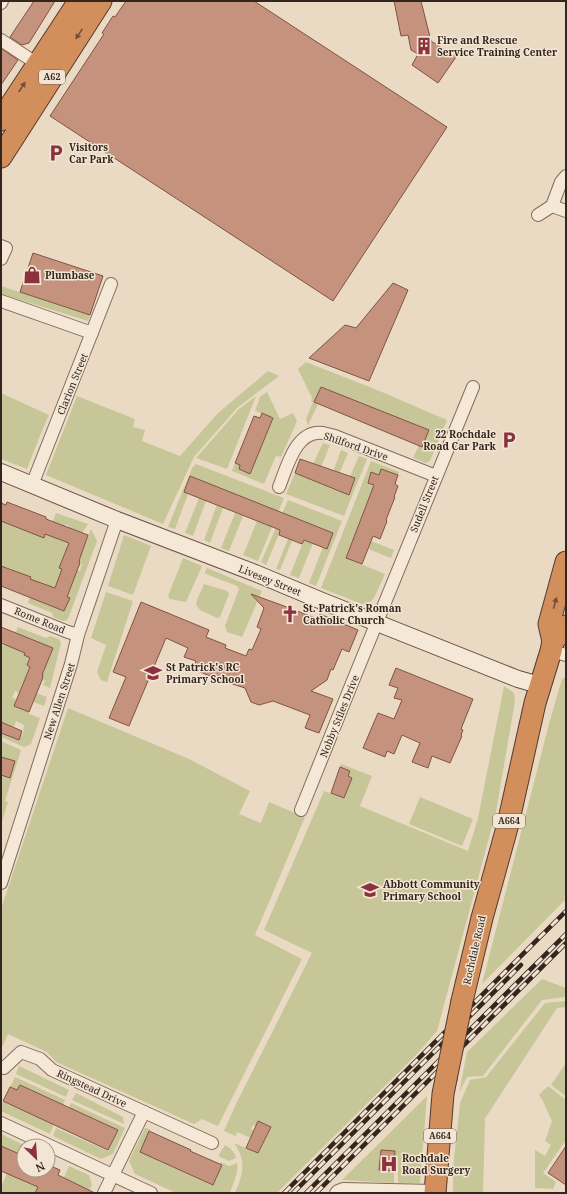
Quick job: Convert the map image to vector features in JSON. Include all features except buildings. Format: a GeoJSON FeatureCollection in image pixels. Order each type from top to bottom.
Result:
{"type":"FeatureCollection","features":[{"type":"Feature","properties":{"kind":"highway","name":"A62"},"geometry":{"type":"LineString","coordinates":[[1,157],[80,1]]}},
{"type":"Feature","properties":{"kind":"highway","name":"A62"},"geometry":{"type":"LineString","coordinates":[[1,120],[46,69],[101,1]]}},
{"type":"Feature","properties":{"kind":"highway","name":"Rochdale Road"},"geometry":{"type":"LineString","coordinates":[[436,1192],[443,1094],[446,1079],[462,1002],[482,918],[508,824],[539,686],[559,643],[549,624],[566,562]]}},
{"type":"Feature","properties":{"kind":"street"},"geometry":{"type":"LineString","coordinates":[[1,40],[46,69]]}},
{"type":"Feature","properties":{"kind":"street"},"geometry":{"type":"LineString","coordinates":[[538,215],[552,206],[561,182],[566,176]]}},
{"type":"Feature","properties":{"kind":"street"},"geometry":{"type":"LineString","coordinates":[[552,206],[566,211]]}},
{"type":"Feature","properties":{"kind":"street"},"geometry":{"type":"LineString","coordinates":[[1,246],[6,248],[1,259]]}},
{"type":"Feature","properties":{"kind":"street","name":"Clarion Street"},"geometry":{"type":"LineString","coordinates":[[32,485],[111,284]]}},
{"type":"Feature","properties":{"kind":"street"},"geometry":{"type":"LineString","coordinates":[[1,302],[92,333]]}},
{"type":"Feature","properties":{"kind":"street","name":"Sudell Street"},"geometry":{"type":"LineString","coordinates":[[376,622],[473,387]]}},
{"type":"Feature","properties":{"kind":"street","name":"Shilford Drive"},"geometry":{"type":"LineString","coordinates":[[280,487],[298,444],[304,438],[315,433],[335,436],[436,476]]}},
{"type":"Feature","properties":{"kind":"street","name":"Livesey Street"},"geometry":{"type":"LineString","coordinates":[[1,472],[117,520],[539,686]]}},
{"type":"Feature","properties":{"kind":"street","name":"New Allen Street"},"geometry":{"type":"LineString","coordinates":[[1,883],[71,664],[78,635],[117,520]]}},
{"type":"Feature","properties":{"kind":"street","name":"Rome Road"},"geometry":{"type":"LineString","coordinates":[[1,605],[78,635]]}},
{"type":"Feature","properties":{"kind":"street","name":"Nobby Stiles Drive"},"geometry":{"type":"LineString","coordinates":[[301,810],[376,622]]}},
{"type":"Feature","properties":{"kind":"street","name":"Ringstead Drive"},"geometry":{"type":"LineString","coordinates":[[4,1068],[21,1052],[40,1059],[52,1070],[212,1143]]}},
{"type":"Feature","properties":{"kind":"street"},"geometry":{"type":"LineString","coordinates":[[104,1193],[144,1112]]}},
{"type":"Feature","properties":{"kind":"street"},"geometry":{"type":"LineString","coordinates":[[1,1123],[151,1193]]}},
{"type":"Feature","properties":{"kind":"street"},"geometry":{"type":"LineString","coordinates":[[336,1193],[343,1189],[436,1192]]}},
{"type":"Feature","properties":{"kind":"green space"},"geometry":{"type":"Polygon","coordinates":[[[1,286],[90,315],[88,321],[1,294],[1,286]]]}},
{"type":"Feature","properties":{"kind":"green space"},"geometry":{"type":"Polygon","coordinates":[[[306,362],[447,420],[430,461],[426,463],[413,458],[419,445],[422,446],[429,430],[321,387],[314,402],[318,404],[308,425],[306,419],[313,402],[311,401],[312,398],[298,369],[306,362]]]}},
{"type":"Feature","properties":{"kind":"green space"},"geometry":{"type":"Polygon","coordinates":[[[268,371],[279,376],[237,408],[194,457],[163,524],[46,475],[77,396],[135,419],[133,427],[145,430],[142,441],[180,456],[218,413],[268,371]]]}},
{"type":"Feature","properties":{"kind":"green space"},"geometry":{"type":"Polygon","coordinates":[[[267,392],[280,419],[293,413],[297,421],[281,457],[276,456],[264,484],[232,471],[235,463],[240,465],[239,469],[250,474],[273,418],[255,411],[260,397],[267,392]]]}},
{"type":"Feature","properties":{"kind":"green space"},"geometry":{"type":"Polygon","coordinates":[[[1,393],[49,415],[27,469],[1,459],[1,393]]]}},
{"type":"Feature","properties":{"kind":"green space"},"geometry":{"type":"Polygon","coordinates":[[[256,396],[227,469],[196,458],[239,409],[256,396]]]}},
{"type":"Feature","properties":{"kind":"green space"},"geometry":{"type":"Polygon","coordinates":[[[323,443],[330,445],[321,467],[313,464],[323,443]]]}},
{"type":"Feature","properties":{"kind":"green space"},"geometry":{"type":"Polygon","coordinates":[[[341,450],[348,453],[339,474],[333,472],[341,450]]]}},
{"type":"Feature","properties":{"kind":"green space"},"geometry":{"type":"Polygon","coordinates":[[[359,456],[367,459],[344,516],[286,494],[295,473],[349,495],[354,481],[349,479],[359,456]]]}},
{"type":"Feature","properties":{"kind":"green space"},"geometry":{"type":"Polygon","coordinates":[[[371,461],[399,472],[398,475],[381,469],[379,475],[371,472],[368,483],[374,485],[346,558],[385,574],[374,598],[366,604],[362,604],[321,588],[371,461]]]}},
{"type":"Feature","properties":{"kind":"green space"},"geometry":{"type":"Polygon","coordinates":[[[196,464],[284,498],[258,561],[243,555],[257,521],[266,525],[273,509],[190,476],[184,492],[188,494],[175,529],[168,527],[192,468],[196,464]]]}},
{"type":"Feature","properties":{"kind":"green space"},"geometry":{"type":"Polygon","coordinates":[[[199,498],[206,501],[193,536],[185,533],[199,498]]]}},
{"type":"Feature","properties":{"kind":"green space"},"geometry":{"type":"Polygon","coordinates":[[[288,500],[342,521],[316,586],[309,583],[323,547],[287,515],[266,565],[261,562],[288,500]]]}},
{"type":"Feature","properties":{"kind":"green space"},"geometry":{"type":"Polygon","coordinates":[[[217,505],[223,508],[210,543],[204,540],[217,505]]]}},
{"type":"Feature","properties":{"kind":"green space"},"geometry":{"type":"Polygon","coordinates":[[[56,513],[88,524],[82,533],[68,528],[69,526],[66,524],[65,526],[83,548],[91,529],[97,541],[68,619],[64,621],[54,618],[52,613],[28,603],[34,581],[30,579],[30,577],[23,574],[21,576],[11,572],[12,569],[4,567],[2,569],[1,568],[1,521],[52,523],[56,513]],[[66,552],[59,568],[74,574],[76,570],[80,571],[82,564],[79,563],[81,558],[66,552]],[[59,579],[53,592],[53,587],[49,586],[39,601],[64,611],[69,598],[67,597],[59,579]]]}},
{"type":"Feature","properties":{"kind":"green space"},"geometry":{"type":"Polygon","coordinates":[[[235,513],[243,516],[229,551],[221,548],[235,513]]]}},
{"type":"Feature","properties":{"kind":"green space"},"geometry":{"type":"Polygon","coordinates":[[[290,534],[294,536],[280,570],[276,569],[290,534]]]}},
{"type":"Feature","properties":{"kind":"green space"},"geometry":{"type":"Polygon","coordinates":[[[124,535],[151,546],[133,595],[108,586],[124,535]]]}},
{"type":"Feature","properties":{"kind":"green space"},"geometry":{"type":"Polygon","coordinates":[[[304,540],[313,543],[299,578],[290,575],[304,540]]]}},
{"type":"Feature","properties":{"kind":"green space"},"geometry":{"type":"Polygon","coordinates":[[[371,541],[394,550],[391,558],[368,549],[371,541]]]}},
{"type":"Feature","properties":{"kind":"green space"},"geometry":{"type":"Polygon","coordinates":[[[183,558],[202,566],[186,602],[170,599],[168,596],[183,558]]]}},
{"type":"Feature","properties":{"kind":"green space"},"geometry":{"type":"Polygon","coordinates":[[[207,568],[262,591],[242,637],[227,632],[225,626],[239,589],[237,586],[206,574],[205,572],[207,568]]]}},
{"type":"Feature","properties":{"kind":"green space"},"geometry":{"type":"Polygon","coordinates":[[[204,584],[227,591],[229,594],[220,617],[217,618],[200,610],[196,605],[204,584]]]}},
{"type":"Feature","properties":{"kind":"green space"},"geometry":{"type":"Polygon","coordinates":[[[106,592],[133,601],[107,682],[101,680],[97,672],[106,645],[91,638],[106,592]]]}},
{"type":"Feature","properties":{"kind":"green space"},"geometry":{"type":"Polygon","coordinates":[[[18,627],[46,638],[50,636],[59,639],[61,643],[50,688],[43,685],[45,681],[42,680],[43,675],[29,670],[19,693],[15,691],[12,698],[16,699],[14,706],[40,718],[31,744],[24,747],[1,737],[1,734],[4,735],[5,733],[22,735],[24,731],[24,725],[16,721],[14,727],[1,722],[1,647],[4,644],[8,646],[14,631],[16,632],[18,627]],[[28,638],[23,650],[26,651],[24,656],[28,657],[31,654],[27,665],[40,671],[53,648],[28,638]]]}},
{"type":"Feature","properties":{"kind":"green space"},"geometry":{"type":"Polygon","coordinates":[[[566,677],[566,895],[564,897],[566,899],[482,984],[550,720],[562,679],[566,677]]]}},
{"type":"Feature","properties":{"kind":"green space","name":"Abbott Community Primary School"},"geometry":{"type":"Polygon","coordinates":[[[504,686],[514,693],[515,701],[496,812],[437,1031],[417,1054],[277,1193],[235,1193],[242,1174],[242,1162],[241,1156],[234,1143],[258,1153],[271,1127],[253,1125],[251,1129],[254,1131],[251,1138],[237,1132],[236,1136],[224,1131],[236,1104],[312,953],[264,930],[324,791],[344,798],[352,778],[348,776],[350,771],[340,767],[341,764],[372,776],[360,806],[468,851],[478,818],[504,686]]]}},
{"type":"Feature","properties":{"kind":"green space"},"geometry":{"type":"Polygon","coordinates":[[[36,693],[47,697],[44,706],[33,702],[36,693]]]}},
{"type":"Feature","properties":{"kind":"green space"},"geometry":{"type":"Polygon","coordinates":[[[68,708],[189,759],[250,791],[239,814],[261,823],[269,802],[305,817],[255,935],[302,959],[218,1126],[202,1119],[194,1124],[56,1062],[47,1052],[8,1034],[1,1049],[1,909],[68,708]]]}},
{"type":"Feature","properties":{"kind":"green space"},"geometry":{"type":"Polygon","coordinates":[[[1,741],[21,750],[5,801],[8,802],[1,825],[1,775],[10,777],[15,761],[1,757],[1,741]]]}},
{"type":"Feature","properties":{"kind":"green space"},"geometry":{"type":"Polygon","coordinates":[[[420,797],[473,819],[462,846],[409,824],[420,797]]]}},
{"type":"Feature","properties":{"kind":"green space"},"geometry":{"type":"Polygon","coordinates":[[[542,979],[566,988],[566,997],[542,1000],[483,1076],[467,1077],[459,1093],[467,1052],[542,979]]]}},
{"type":"Feature","properties":{"kind":"green space"},"geometry":{"type":"Polygon","coordinates":[[[566,1001],[566,1007],[557,1008],[484,1120],[483,1193],[453,1193],[453,1168],[460,1103],[470,1080],[486,1077],[545,1003],[566,1001]]]}},
{"type":"Feature","properties":{"kind":"green space"},"geometry":{"type":"Polygon","coordinates":[[[566,1063],[566,1096],[551,1085],[566,1063]]]}},
{"type":"Feature","properties":{"kind":"green space"},"geometry":{"type":"Polygon","coordinates":[[[19,1066],[69,1090],[66,1097],[16,1074],[19,1066]]]}},
{"type":"Feature","properties":{"kind":"green space"},"geometry":{"type":"Polygon","coordinates":[[[15,1077],[65,1100],[63,1105],[20,1085],[17,1090],[10,1087],[15,1077]]]}},
{"type":"Feature","properties":{"kind":"green space"},"geometry":{"type":"Polygon","coordinates":[[[548,1086],[566,1100],[566,1140],[543,1173],[556,1182],[553,1189],[535,1188],[535,1150],[545,1156],[551,1145],[545,1141],[552,1121],[539,1095],[548,1086]]]}},
{"type":"Feature","properties":{"kind":"green space"},"geometry":{"type":"Polygon","coordinates":[[[76,1093],[123,1117],[124,1124],[72,1100],[76,1093]]]}},
{"type":"Feature","properties":{"kind":"green space"},"geometry":{"type":"Polygon","coordinates":[[[427,1096],[420,1183],[398,1183],[398,1163],[394,1162],[395,1151],[381,1150],[379,1170],[394,1171],[394,1183],[342,1180],[427,1096]]]}},
{"type":"Feature","properties":{"kind":"green space"},"geometry":{"type":"Polygon","coordinates":[[[3,1101],[54,1124],[50,1134],[1,1111],[3,1101]]]}},
{"type":"Feature","properties":{"kind":"green space"},"geometry":{"type":"Polygon","coordinates":[[[71,1103],[125,1128],[113,1154],[101,1159],[53,1136],[56,1128],[108,1151],[118,1130],[107,1131],[109,1126],[104,1123],[102,1128],[95,1125],[97,1120],[92,1118],[81,1119],[84,1114],[69,1108],[71,1103]]]}},
{"type":"Feature","properties":{"kind":"green space"},"geometry":{"type":"Polygon","coordinates":[[[145,1128],[150,1129],[140,1152],[212,1185],[222,1165],[220,1164],[221,1162],[229,1166],[237,1163],[236,1174],[230,1193],[176,1193],[135,1174],[129,1161],[145,1128]]]}},
{"type":"Feature","properties":{"kind":"green space"},"geometry":{"type":"Polygon","coordinates":[[[1,1134],[16,1141],[16,1153],[1,1146],[1,1134]]]}},
{"type":"Feature","properties":{"kind":"green space"},"geometry":{"type":"Polygon","coordinates":[[[225,1145],[232,1150],[236,1158],[229,1161],[218,1156],[225,1145]]]}},
{"type":"Feature","properties":{"kind":"green space"},"geometry":{"type":"Polygon","coordinates":[[[69,1166],[89,1175],[92,1185],[89,1190],[57,1193],[69,1166]]]}},
{"type":"Feature","properties":{"kind":"green space"},"geometry":{"type":"Polygon","coordinates":[[[7,1173],[22,1180],[40,1182],[35,1193],[1,1193],[1,1188],[7,1173]]]}},
{"type":"Feature","properties":{"kind":"railway"},"geometry":{"type":"LineString","coordinates":[[284,1193],[566,911]]}},
{"type":"Feature","properties":{"kind":"railway"},"geometry":{"type":"LineString","coordinates":[[306,1193],[566,934]]}},
{"type":"Feature","properties":{"kind":"railway"},"geometry":{"type":"LineString","coordinates":[[316,1193],[566,943]]}},
{"type":"Feature","properties":{"kind":"railway"},"geometry":{"type":"LineString","coordinates":[[293,1193],[521,965]]}},
{"type":"Feature","properties":{"kind":"place","name":"Fire and Rescue Service Training Center"},"geometry":{"type":"Point","coordinates":[424,46]}},
{"type":"Feature","properties":{"kind":"place","name":"Visitors Car Park"},"geometry":{"type":"Point","coordinates":[56,153]}},
{"type":"Feature","properties":{"kind":"place","name":"Plumbase"},"geometry":{"type":"Point","coordinates":[32,275]}},
{"type":"Feature","properties":{"kind":"place","name":"22 Rochdale Road Car Park"},"geometry":{"type":"Point","coordinates":[509,440]}},
{"type":"Feature","properties":{"kind":"place","name":"St. Patrick's Roman Catholic Church"},"geometry":{"type":"Point","coordinates":[290,614]}},
{"type":"Feature","properties":{"kind":"place","name":"St Patrick's RC Primary School"},"geometry":{"type":"Point","coordinates":[153,673]}},
{"type":"Feature","properties":{"kind":"place","name":"Abbott Community Primary School"},"geometry":{"type":"Point","coordinates":[370,890]}},
{"type":"Feature","properties":{"kind":"place","name":"Rochdale Road Surgery"},"geometry":{"type":"Point","coordinates":[389,1164]}}]}
